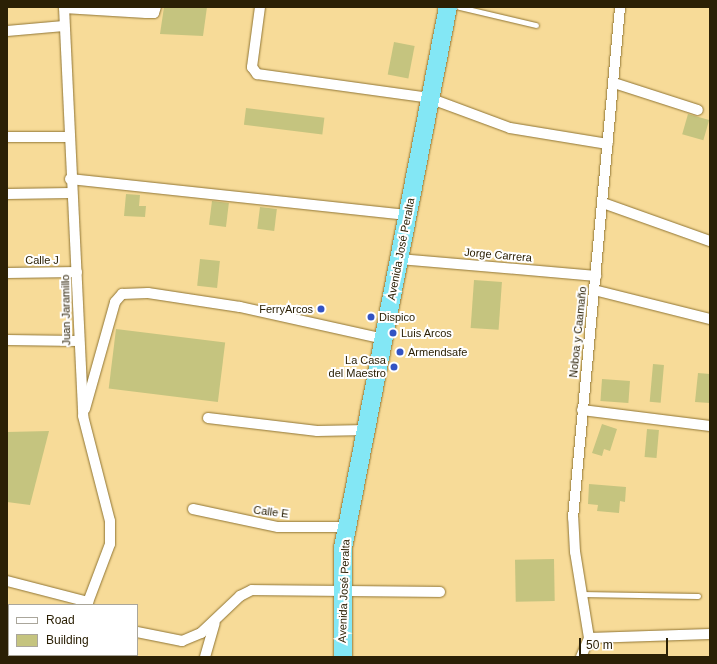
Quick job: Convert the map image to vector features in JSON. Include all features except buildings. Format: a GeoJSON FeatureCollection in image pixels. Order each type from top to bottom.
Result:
{"type":"FeatureCollection","features":[{"type":"Feature","properties":{"kind":"highway","name":"Avenida José Peralta"},"geometry":{"type":"LineString","coordinates":[[343,657],[342,591],[346,527],[367,430],[429,98],[448,7]]}},
{"type":"Feature","properties":{"kind":"street"},"geometry":{"type":"LineString","coordinates":[[260,7],[252,72],[429,98],[510,128],[608,144]]}},
{"type":"Feature","properties":{"kind":"street","name":"Noboa y Caamaño"},"geometry":{"type":"LineString","coordinates":[[589,638],[581,594],[573,518],[620,7]]}},
{"type":"Feature","properties":{"kind":"street"},"geometry":{"type":"LineString","coordinates":[[64,8],[155,10]]}},
{"type":"Feature","properties":{"kind":"street","name":"Juan Jaramillo"},"geometry":{"type":"LineString","coordinates":[[64,8],[68,137],[77,272],[78,342],[83,416],[110,521],[110,544],[87,604]]}},
{"type":"Feature","properties":{"kind":"street"},"geometry":{"type":"LineString","coordinates":[[7,31],[64,26]]}},
{"type":"Feature","properties":{"kind":"street"},"geometry":{"type":"LineString","coordinates":[[614,83],[698,110]]}},
{"type":"Feature","properties":{"kind":"street"},"geometry":{"type":"LineString","coordinates":[[7,137],[68,137]]}},
{"type":"Feature","properties":{"kind":"street"},"geometry":{"type":"LineString","coordinates":[[70,179],[407,216]]}},
{"type":"Feature","properties":{"kind":"street"},"geometry":{"type":"LineString","coordinates":[[7,194],[71,194]]}},
{"type":"Feature","properties":{"kind":"street"},"geometry":{"type":"LineString","coordinates":[[603,202],[710,241]]}},
{"type":"Feature","properties":{"kind":"street","name":"Jorge Carrera"},"geometry":{"type":"LineString","coordinates":[[399,258],[596,276]]}},
{"type":"Feature","properties":{"kind":"street","name":"Calle J"},"geometry":{"type":"LineString","coordinates":[[7,273],[77,272]]}},
{"type":"Feature","properties":{"kind":"street"},"geometry":{"type":"LineString","coordinates":[[594,290],[710,319]]}},
{"type":"Feature","properties":{"kind":"street"},"geometry":{"type":"LineString","coordinates":[[83,416],[115,302],[122,294],[148,293],[240,307],[384,338]]}},
{"type":"Feature","properties":{"kind":"street"},"geometry":{"type":"LineString","coordinates":[[7,340],[78,342]]}},
{"type":"Feature","properties":{"kind":"street"},"geometry":{"type":"LineString","coordinates":[[582,410],[710,426]]}},
{"type":"Feature","properties":{"kind":"street"},"geometry":{"type":"LineString","coordinates":[[208,418],[317,431],[367,430]]}},
{"type":"Feature","properties":{"kind":"street","name":"Calle E"},"geometry":{"type":"LineString","coordinates":[[193,509],[278,527],[346,527]]}},
{"type":"Feature","properties":{"kind":"street"},"geometry":{"type":"LineString","coordinates":[[7,581],[87,604]]}},
{"type":"Feature","properties":{"kind":"street"},"geometry":{"type":"LineString","coordinates":[[138,632],[182,641],[215,623],[240,596],[252,590],[440,592]]}},
{"type":"Feature","properties":{"kind":"street"},"geometry":{"type":"LineString","coordinates":[[205,657],[215,623]]}},
{"type":"Feature","properties":{"kind":"street"},"geometry":{"type":"LineString","coordinates":[[581,657],[589,638],[710,634]]}},
{"type":"Feature","properties":{"kind":"lane"},"geometry":{"type":"LineString","coordinates":[[459,7],[536,25]]}},
{"type":"Feature","properties":{"kind":"lane"},"geometry":{"type":"LineString","coordinates":[[581,594],[698,596]]}},
{"type":"Feature","properties":{"kind":"place","name":"FerryArcos"},"geometry":{"type":"Point","coordinates":[321,309]}},
{"type":"Feature","properties":{"kind":"place","name":"Dispico"},"geometry":{"type":"Point","coordinates":[371,317]}},
{"type":"Feature","properties":{"kind":"place","name":"Luis Arcos"},"geometry":{"type":"Point","coordinates":[393,333]}},
{"type":"Feature","properties":{"kind":"place","name":"Armendsafe"},"geometry":{"type":"Point","coordinates":[400,352]}},
{"type":"Feature","properties":{"kind":"place","name":"La Casa del Maestro"},"geometry":{"type":"Point","coordinates":[394,367]}}]}
